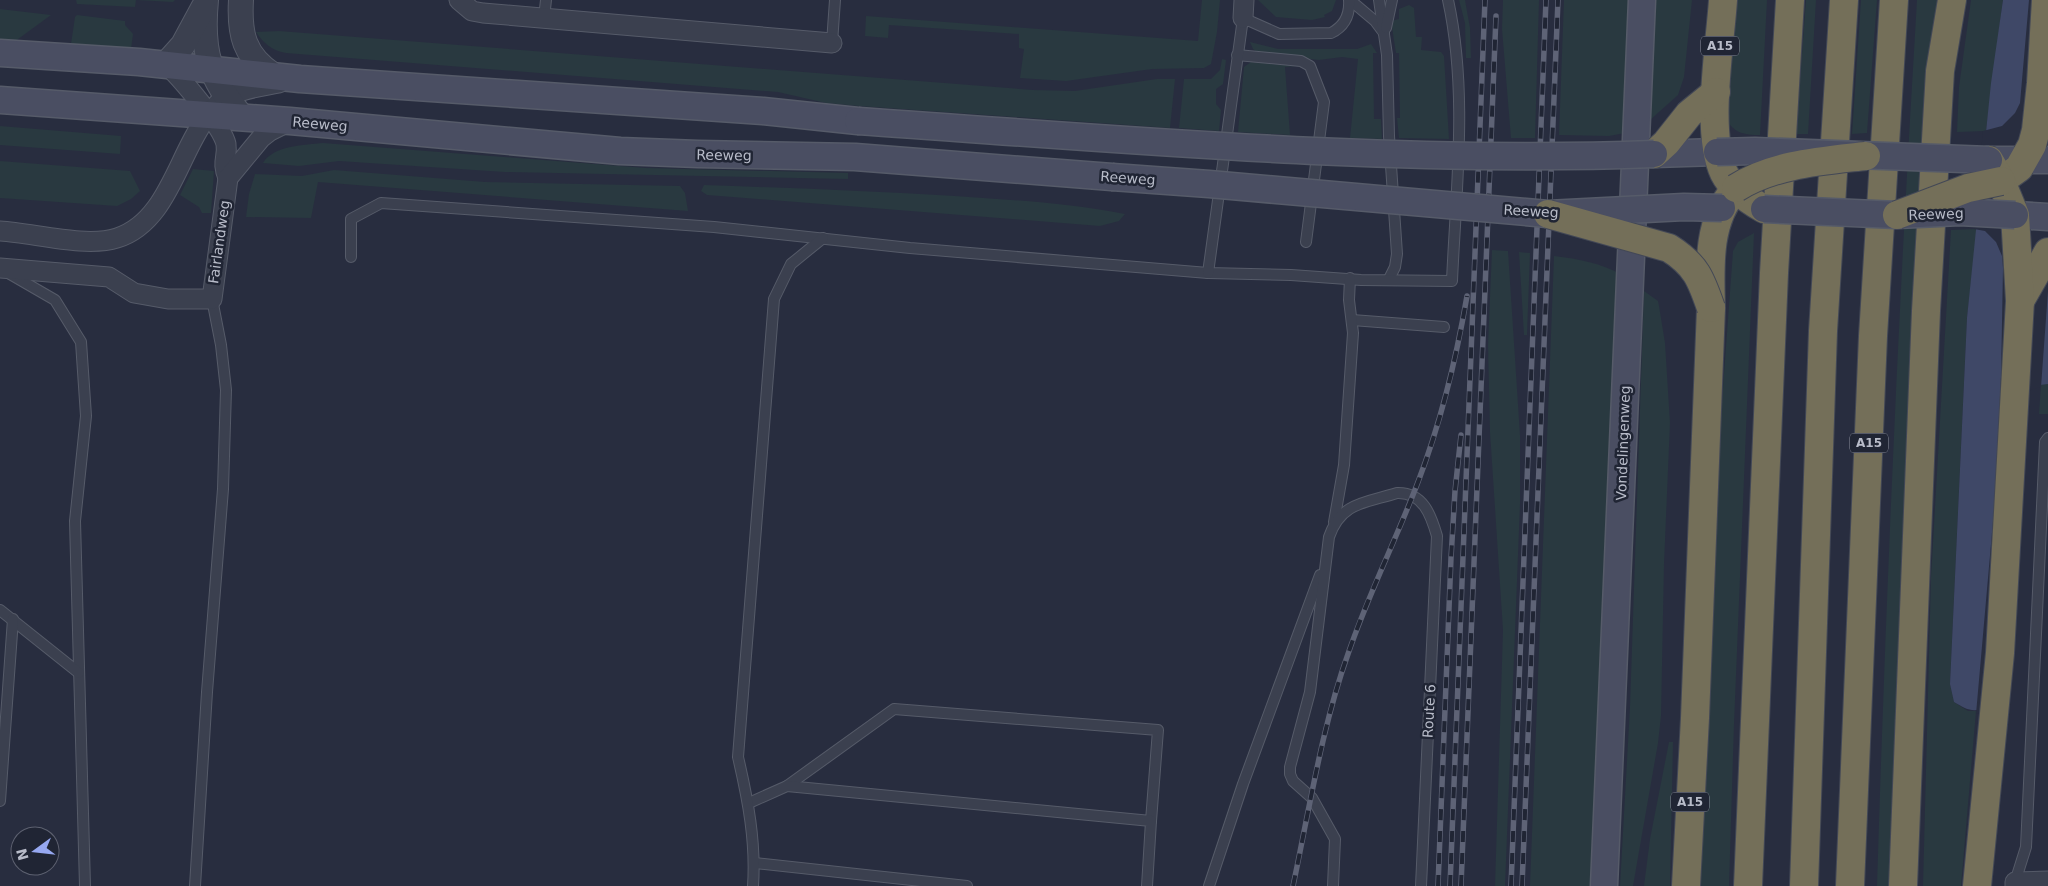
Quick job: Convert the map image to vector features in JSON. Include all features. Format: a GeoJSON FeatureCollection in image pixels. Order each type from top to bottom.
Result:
{"type":"FeatureCollection","features":[{"type":"Feature","properties":{"kind":"highway","name":"A15"},"geometry":{"type":"LineString","coordinates":[[1717,152],[1714,121],[1723,0]]}},
{"type":"Feature","properties":{"kind":"highway"},"geometry":{"type":"LineString","coordinates":[[1748,886],[1774,282],[1790,0]]}},
{"type":"Feature","properties":{"kind":"highway"},"geometry":{"type":"LineString","coordinates":[[1804,886],[1823,331],[1844,0]]}},
{"type":"Feature","properties":{"kind":"highway","name":"A15"},"geometry":{"type":"LineString","coordinates":[[1850,886],[1873,336],[1894,0]]}},
{"type":"Feature","properties":{"kind":"highway"},"geometry":{"type":"LineString","coordinates":[[1902,886],[1926,311],[1940,71],[1952,0]]}},
{"type":"Feature","properties":{"kind":"highway"},"geometry":{"type":"LineString","coordinates":[[1897,215],[1968,188],[1995,171],[2019,168],[2036,160],[2032,146],[2044,91],[2046,0]]}},
{"type":"Feature","properties":{"kind":"highway"},"geometry":{"type":"LineString","coordinates":[[1654,154],[1666,143],[1689,114],[1716,92]]}},
{"type":"Feature","properties":{"kind":"highway"},"geometry":{"type":"LineString","coordinates":[[1717,152],[1725,174],[1729,198]]}},
{"type":"Feature","properties":{"kind":"highway"},"geometry":{"type":"LineString","coordinates":[[1729,198],[1759,176],[1779,169],[1866,156]]}},
{"type":"Feature","properties":{"kind":"highway"},"geometry":{"type":"LineString","coordinates":[[1977,886],[2000,653],[2020,301],[2014,214],[1995,171]]}},
{"type":"Feature","properties":{"kind":"highway","name":"A15"},"geometry":{"type":"LineString","coordinates":[[1686,886],[1695,718],[1711,308],[1711,252],[1717,221],[1729,198]]}},
{"type":"Feature","properties":{"kind":"highway"},"geometry":{"type":"LineString","coordinates":[[1729,198],[1764,209]]}},
{"type":"Feature","properties":{"kind":"highway","name":"A15"},"geometry":{"type":"LineString","coordinates":[[1548,214],[1670,248],[1685,259],[1700,277],[1711,308]]}},
{"type":"Feature","properties":{"kind":"highway"},"geometry":{"type":"LineString","coordinates":[[2020,301],[2048,252]]}},
{"type":"Feature","properties":{"kind":"main road","name":"Vondelingenweg"},"geometry":{"type":"LineString","coordinates":[[1604,886],[1642,0]]}},
{"type":"Feature","properties":{"kind":"main road"},"geometry":{"type":"LineString","coordinates":[[0,53],[166,64],[300,79],[763,111],[858,121],[1202,144],[1323,150],[1504,155],[1599,156],[1755,151],[1866,156],[1995,171]]}},
{"type":"Feature","properties":{"kind":"main road","name":"Reeweg"},"geometry":{"type":"LineString","coordinates":[[0,100],[290,121],[620,151],[855,157],[1210,184],[1548,214],[1684,207],[1729,198]]}},
{"type":"Feature","properties":{"kind":"main road","name":"Reeweg"},"geometry":{"type":"LineString","coordinates":[[1764,209],[1897,215],[1960,212],[2048,217]]}},
{"type":"Feature","properties":{"kind":"street"},"geometry":{"type":"LineString","coordinates":[[242,0],[240,23],[244,42],[257,63],[273,76]]}},
{"type":"Feature","properties":{"kind":"street"},"geometry":{"type":"LineString","coordinates":[[166,64],[183,45],[205,2]]}},
{"type":"Feature","properties":{"kind":"street"},"geometry":{"type":"LineString","coordinates":[[205,2],[205,40],[210,68],[227,98],[243,118]]}},
{"type":"Feature","properties":{"kind":"street"},"geometry":{"type":"LineString","coordinates":[[466,5],[545,9],[832,43]]}},
{"type":"Feature","properties":{"kind":"street","name":"Fairlandweg"},"geometry":{"type":"LineString","coordinates":[[0,269],[108,277],[134,293],[168,300],[212,299],[228,178],[224,167],[226,144],[182,79],[166,64]]}},
{"type":"Feature","properties":{"kind":"street"},"geometry":{"type":"LineString","coordinates":[[0,230],[92,241],[116,238],[130,232],[141,225],[156,206],[190,143],[219,102],[242,91],[300,79]]}},
{"type":"Feature","properties":{"kind":"street"},"geometry":{"type":"LineString","coordinates":[[173,112],[182,122],[190,143]]}},
{"type":"Feature","properties":{"kind":"street"},"geometry":{"type":"LineString","coordinates":[[228,178],[261,138],[274,128],[290,121]]}},
{"type":"Feature","properties":{"kind":"street"},"geometry":{"type":"LineString","coordinates":[[2015,884],[2048,881]]}},
{"type":"Feature","properties":{"kind":"lane"},"geometry":{"type":"LineString","coordinates":[[832,43],[835,0]]}},
{"type":"Feature","properties":{"kind":"lane"},"geometry":{"type":"LineString","coordinates":[[1208,273],[1244,9],[1280,34],[1332,33],[1337,30],[1347,17],[1350,0]]}},
{"type":"Feature","properties":{"kind":"lane"},"geometry":{"type":"LineString","coordinates":[[1350,0],[1379,25],[1385,34]]}},
{"type":"Feature","properties":{"kind":"lane"},"geometry":{"type":"LineString","coordinates":[[1362,0],[1369,16]]}},
{"type":"Feature","properties":{"kind":"lane"},"geometry":{"type":"LineString","coordinates":[[1379,0],[1385,34],[1389,136],[1397,254],[1390,280]]}},
{"type":"Feature","properties":{"kind":"lane"},"geometry":{"type":"LineString","coordinates":[[1385,34],[1392,0]]}},
{"type":"Feature","properties":{"kind":"lane"},"geometry":{"type":"LineString","coordinates":[[351,257],[351,219],[380,203],[714,227],[1208,273],[1361,280],[1452,281],[1458,124],[1456,44],[1448,0]]}},
{"type":"Feature","properties":{"kind":"lane"},"geometry":{"type":"LineString","coordinates":[[1237,55],[1301,61],[1310,66],[1324,102],[1306,242]]}},
{"type":"Feature","properties":{"kind":"lane"},"geometry":{"type":"LineString","coordinates":[[753,886],[754,863],[749,803],[738,757],[774,299],[791,264],[823,238]]}},
{"type":"Feature","properties":{"kind":"lane"},"geometry":{"type":"LineString","coordinates":[[0,269],[55,300],[82,342],[86,416],[75,521],[85,886]]}},
{"type":"Feature","properties":{"kind":"lane"},"geometry":{"type":"LineString","coordinates":[[1333,886],[1335,839],[1316,804],[1293,781],[1290,767],[1310,692],[1329,536],[1334,523],[1344,465],[1353,333],[1350,278]]}},
{"type":"Feature","properties":{"kind":"lane"},"geometry":{"type":"LineString","coordinates":[[195,886],[207,692],[223,489],[226,390],[212,299]]}},
{"type":"Feature","properties":{"kind":"lane"},"geometry":{"type":"LineString","coordinates":[[1352,320],[1444,327]]}},
{"type":"Feature","properties":{"kind":"lane"},"geometry":{"type":"LineString","coordinates":[[2015,884],[2026,847],[2045,442],[2048,438]]}},
{"type":"Feature","properties":{"kind":"lane","name":"Route 6"},"geometry":{"type":"LineString","coordinates":[[1334,523],[1354,506],[1404,493],[1419,500],[1425,506],[1431,516],[1437,536],[1421,886]]}},
{"type":"Feature","properties":{"kind":"lane"},"geometry":{"type":"LineString","coordinates":[[1209,886],[1243,784],[1327,558]]}},
{"type":"Feature","properties":{"kind":"lane"},"geometry":{"type":"LineString","coordinates":[[0,610],[79,673]]}},
{"type":"Feature","properties":{"kind":"lane"},"geometry":{"type":"LineString","coordinates":[[0,801],[13,619]]}},
{"type":"Feature","properties":{"kind":"lane"},"geometry":{"type":"LineString","coordinates":[[749,803],[787,786],[894,709],[1158,730],[1147,886]]}},
{"type":"Feature","properties":{"kind":"lane"},"geometry":{"type":"LineString","coordinates":[[787,786],[1151,821]]}},
{"type":"Feature","properties":{"kind":"lane"},"geometry":{"type":"LineString","coordinates":[[754,863],[967,886]]}},
{"type":"Feature","properties":{"kind":"shaded area"},"geometry":{"type":"Polygon","coordinates":[[[76,0],[136,0],[135,7],[77,4],[76,0]]]}},
{"type":"Feature","properties":{"kind":"shaded area"},"geometry":{"type":"Polygon","coordinates":[[[136,0],[175,0],[173,2],[136,0]]]}},
{"type":"Feature","properties":{"kind":"shaded area"},"geometry":{"type":"Polygon","coordinates":[[[1202,0],[1220,0],[1211,64],[1204,68],[1152,69],[1066,81],[1020,78],[1024,49],[1019,48],[1019,34],[889,25],[888,38],[865,36],[866,16],[1198,41],[1202,0]]]}},
{"type":"Feature","properties":{"kind":"shaded area"},"geometry":{"type":"Polygon","coordinates":[[[1258,0],[1336,0],[1332,11],[1324,15],[1325,17],[1312,20],[1276,17],[1258,0]]]}},
{"type":"Feature","properties":{"kind":"shaded area"},"geometry":{"type":"Polygon","coordinates":[[[1459,0],[1465,0],[1470,28],[1471,58],[1466,58],[1465,23],[1459,0]]]}},
{"type":"Feature","properties":{"kind":"shaded area"},"geometry":{"type":"Polygon","coordinates":[[[1503,0],[1539,0],[1535,138],[1511,138],[1502,29],[1503,0]]]}},
{"type":"Feature","properties":{"kind":"shaded area"},"geometry":{"type":"Polygon","coordinates":[[[1564,0],[1632,0],[1625,133],[1609,136],[1559,135],[1564,0]]]}},
{"type":"Feature","properties":{"kind":"shaded area"},"geometry":{"type":"Polygon","coordinates":[[[1656,0],[1692,0],[1684,77],[1678,95],[1650,120],[1656,0]]]}},
{"type":"Feature","properties":{"kind":"shaded area"},"geometry":{"type":"Polygon","coordinates":[[[1732,0],[1767,0],[1760,135],[1736,130],[1726,118],[1732,0]]]}},
{"type":"Feature","properties":{"kind":"shaded area"},"geometry":{"type":"Polygon","coordinates":[[[1806,0],[1816,0],[1808,134],[1796,134],[1806,0]]]}},
{"type":"Feature","properties":{"kind":"shaded area"},"geometry":{"type":"Polygon","coordinates":[[[1861,0],[1877,0],[1867,133],[1852,134],[1861,0]]]}},
{"type":"Feature","properties":{"kind":"shaded area"},"geometry":{"type":"Polygon","coordinates":[[[1917,0],[1940,0],[1894,886],[1877,886],[1904,221],[1917,0]]]}},
{"type":"Feature","properties":{"kind":"shaded area"},"geometry":{"type":"Polygon","coordinates":[[[1971,0],[2003,0],[1986,131],[1957,132],[1959,87],[1971,0]]]}},
{"type":"Feature","properties":{"kind":"shaded area"},"geometry":{"type":"Polygon","coordinates":[[[1409,5],[1414,8],[1416,37],[1422,37],[1421,50],[1441,52],[1444,56],[1449,139],[1399,138],[1397,118],[1400,118],[1399,53],[1396,53],[1391,21],[1399,19],[1399,9],[1409,5]]]}},
{"type":"Feature","properties":{"kind":"shaded area"},"geometry":{"type":"Polygon","coordinates":[[[0,9],[51,15],[14,42],[0,41],[0,9]]]}},
{"type":"Feature","properties":{"kind":"shaded area"},"geometry":{"type":"Polygon","coordinates":[[[77,15],[125,21],[125,25],[133,34],[131,49],[72,46],[75,17],[77,15]]]}},
{"type":"Feature","properties":{"kind":"shaded area"},"geometry":{"type":"Polygon","coordinates":[[[279,31],[1033,90],[1075,91],[1157,79],[1175,79],[1170,128],[859,106],[826,103],[778,92],[286,53],[269,46],[256,32],[279,31]]]}},
{"type":"Feature","properties":{"kind":"shaded area"},"geometry":{"type":"Polygon","coordinates":[[[1250,42],[1278,49],[1357,49],[1371,44],[1377,53],[1373,53],[1374,119],[1381,119],[1382,139],[1350,138],[1358,59],[1342,57],[1319,60],[1258,53],[1253,49],[1250,42]]]}},
{"type":"Feature","properties":{"kind":"shaded area"},"geometry":{"type":"Polygon","coordinates":[[[1222,59],[1226,60],[1223,84],[1216,89],[1216,104],[1221,110],[1219,131],[1179,128],[1184,79],[1211,79],[1220,70],[1222,59]]]}},
{"type":"Feature","properties":{"kind":"shaded area"},"geometry":{"type":"Polygon","coordinates":[[[1251,62],[1297,66],[1285,67],[1290,135],[1238,132],[1244,67],[1251,62]]]}},
{"type":"Feature","properties":{"kind":"shaded area"},"geometry":{"type":"Polygon","coordinates":[[[0,126],[121,136],[120,154],[0,145],[0,126]]]}},
{"type":"Feature","properties":{"kind":"shaded area"},"geometry":{"type":"Polygon","coordinates":[[[323,143],[646,168],[848,173],[848,179],[505,172],[339,161],[299,166],[263,163],[268,157],[282,149],[323,143]]]}},
{"type":"Feature","properties":{"kind":"shaded area"},"geometry":{"type":"Polygon","coordinates":[[[0,161],[130,171],[140,191],[131,199],[117,206],[0,198],[0,161]]]}},
{"type":"Feature","properties":{"kind":"shaded area"},"geometry":{"type":"Polygon","coordinates":[[[193,169],[214,171],[211,213],[202,213],[199,207],[180,195],[193,169]]]}},
{"type":"Feature","properties":{"kind":"shaded area"},"geometry":{"type":"Polygon","coordinates":[[[334,170],[485,182],[680,186],[685,193],[688,211],[318,182],[311,218],[246,217],[249,194],[255,174],[302,176],[334,170]]]}},
{"type":"Feature","properties":{"kind":"shaded area"},"geometry":{"type":"Polygon","coordinates":[[[704,185],[976,197],[1062,205],[1125,214],[1119,221],[1100,226],[707,195],[701,191],[704,185]]]}},
{"type":"Feature","properties":{"kind":"shaded area"},"geometry":{"type":"Polygon","coordinates":[[[1977,229],[1967,318],[1950,684],[1954,702],[1968,711],[1976,711],[1961,886],[1923,886],[1931,577],[1951,230],[1977,229]]]}},
{"type":"Feature","properties":{"kind":"shaded area"},"geometry":{"type":"Polygon","coordinates":[[[1754,233],[1729,886],[1700,886],[1712,538],[1733,251],[1738,242],[1754,233]]]}},
{"type":"Feature","properties":{"kind":"shaded area"},"geometry":{"type":"Polygon","coordinates":[[[1492,250],[1508,251],[1520,435],[1520,504],[1505,886],[1495,886],[1503,630],[1490,432],[1488,345],[1492,250]]]}},
{"type":"Feature","properties":{"kind":"shaded area"},"geometry":{"type":"Polygon","coordinates":[[[1519,252],[1530,253],[1527,335],[1524,335],[1519,252]]]}},
{"type":"Feature","properties":{"kind":"shaded area"},"geometry":{"type":"Polygon","coordinates":[[[1554,256],[1590,262],[1622,275],[1595,886],[1530,886],[1554,256]]]}},
{"type":"Feature","properties":{"kind":"shaded area"},"geometry":{"type":"Polygon","coordinates":[[[1644,291],[1658,301],[1659,306],[1665,343],[1670,423],[1664,564],[1661,716],[1633,886],[1620,886],[1630,707],[1644,291]]]}},
{"type":"Feature","properties":{"kind":"shaded area"},"geometry":{"type":"Polygon","coordinates":[[[2041,384],[2048,384],[2048,414],[2039,414],[2041,384]]]}},
{"type":"Feature","properties":{"kind":"shaded area"},"geometry":{"type":"Polygon","coordinates":[[[1669,742],[1673,742],[1670,886],[1644,886],[1650,839],[1669,742]]]}},
{"type":"Feature","properties":{"kind":"water"},"geometry":{"type":"Polygon","coordinates":[[[2003,0],[2048,0],[2048,384],[2032,386],[2004,401],[1985,708],[1973,710],[1954,702],[1950,684],[1967,318],[1991,83],[2003,0]]]}},
{"type":"Feature","properties":{"kind":"pier"},"geometry":{"type":"Polygon","coordinates":[[[2029,0],[2048,0],[2048,291],[2041,387],[2033,389],[2006,403],[1986,710],[1976,714],[1994,510],[2001,377],[2003,268],[2002,256],[1996,242],[1985,231],[1974,229],[1983,131],[2002,126],[2015,113],[2020,103],[2029,0]]]}},
{"type":"Feature","properties":{"kind":"railway"},"geometry":{"type":"LineString","coordinates":[[1450,886],[1485,0]]}},
{"type":"Feature","properties":{"kind":"railway"},"geometry":{"type":"LineString","coordinates":[[1511,886],[1546,0]]}},
{"type":"Feature","properties":{"kind":"railway"},"geometry":{"type":"LineString","coordinates":[[1522,886],[1558,0]]}},
{"type":"Feature","properties":{"kind":"railway"},"geometry":{"type":"LineString","coordinates":[[1461,886],[1496,16]]}},
{"type":"Feature","properties":{"kind":"railway"},"geometry":{"type":"LineString","coordinates":[[1293,886],[1317,769],[1339,682],[1364,610],[1409,504],[1434,437],[1447,391],[1467,296]]}},
{"type":"Feature","properties":{"kind":"railway"},"geometry":{"type":"LineString","coordinates":[[1438,886],[1451,558],[1461,435]]}}]}
